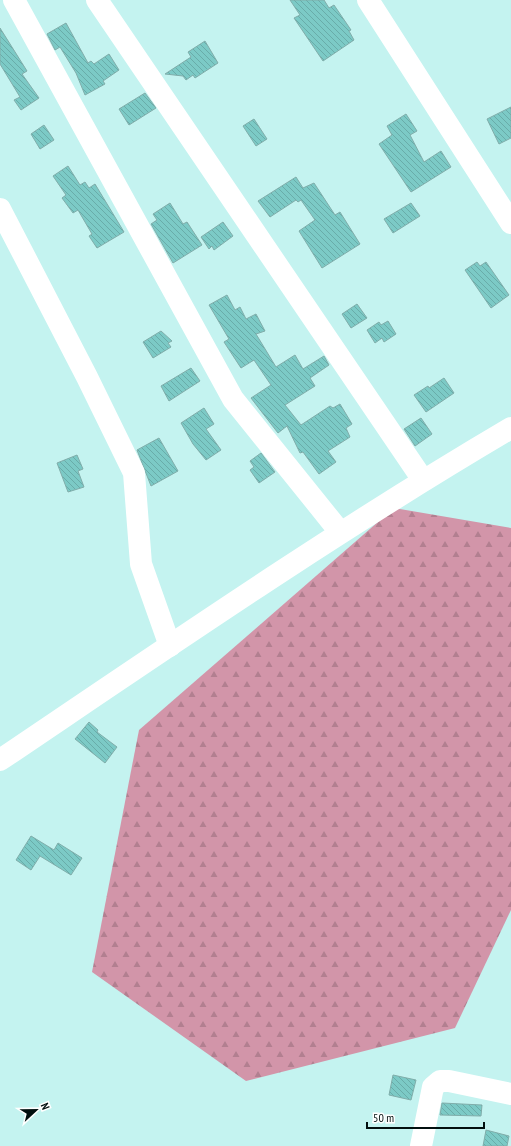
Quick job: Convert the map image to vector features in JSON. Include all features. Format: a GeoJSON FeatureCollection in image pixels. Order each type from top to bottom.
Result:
{"type":"FeatureCollection","features":[{"type":"Feature","properties":{"kind":"street"},"geometry":{"type":"LineString","coordinates":[[14,0],[233,399],[340,532]]}},
{"type":"Feature","properties":{"kind":"street"},"geometry":{"type":"LineString","coordinates":[[97,0],[422,480]]}},
{"type":"Feature","properties":{"kind":"street"},"geometry":{"type":"LineString","coordinates":[[368,0],[511,223]]}},
{"type":"Feature","properties":{"kind":"street"},"geometry":{"type":"LineString","coordinates":[[0,209],[87,377],[134,473],[141,564],[170,646]]}},
{"type":"Feature","properties":{"kind":"street"},"geometry":{"type":"LineString","coordinates":[[0,760],[340,532],[422,480],[511,428]]}},
{"type":"Feature","properties":{"kind":"street"},"geometry":{"type":"LineString","coordinates":[[421,1146],[433,1087],[440,1081],[449,1081],[511,1094]]}},
{"type":"Feature","properties":{"kind":"green space"},"geometry":{"type":"Polygon","coordinates":[[[394,508],[511,528],[511,910],[455,1028],[246,1081],[92,972],[139,730],[394,508]]]}},
{"type":"Feature","properties":{"kind":"building"},"geometry":{"type":"Polygon","coordinates":[[[290,0],[324,0],[329,8],[334,5],[351,30],[349,31],[354,40],[323,61],[294,18],[300,15],[290,0]]]}},
{"type":"Feature","properties":{"kind":"building"},"geometry":{"type":"Polygon","coordinates":[[[66,23],[88,63],[91,61],[94,64],[109,54],[119,70],[103,81],[105,84],[85,95],[76,73],[60,47],[55,50],[47,34],[66,23]]]}},
{"type":"Feature","properties":{"kind":"building"},"geometry":{"type":"Polygon","coordinates":[[[0,28],[27,71],[22,74],[39,98],[21,110],[14,100],[20,97],[0,64],[0,28]]]}},
{"type":"Feature","properties":{"kind":"building"},"geometry":{"type":"Polygon","coordinates":[[[205,41],[218,63],[195,78],[193,75],[186,80],[183,76],[165,74],[191,57],[188,52],[205,41]]]}},
{"type":"Feature","properties":{"kind":"building"},"geometry":{"type":"Polygon","coordinates":[[[145,93],[156,108],[129,125],[119,109],[145,93]]]}},
{"type":"Feature","properties":{"kind":"building"},"geometry":{"type":"Polygon","coordinates":[[[511,107],[511,138],[499,144],[487,119],[511,107]]]}},
{"type":"Feature","properties":{"kind":"building"},"geometry":{"type":"Polygon","coordinates":[[[406,114],[417,131],[410,135],[424,162],[441,151],[451,167],[411,192],[379,144],[392,135],[387,126],[406,114]]]}},
{"type":"Feature","properties":{"kind":"building"},"geometry":{"type":"Polygon","coordinates":[[[254,119],[267,139],[256,146],[243,126],[254,119]]]}},
{"type":"Feature","properties":{"kind":"building"},"geometry":{"type":"Polygon","coordinates":[[[44,125],[54,140],[40,149],[31,134],[44,125]]]}},
{"type":"Feature","properties":{"kind":"building"},"geometry":{"type":"Polygon","coordinates":[[[68,166],[80,185],[85,182],[89,188],[95,184],[124,232],[97,248],[89,236],[92,234],[78,210],[73,213],[62,198],[66,195],[53,176],[68,166]]]}},
{"type":"Feature","properties":{"kind":"building"},"geometry":{"type":"Polygon","coordinates":[[[296,177],[303,188],[314,183],[335,215],[340,212],[360,244],[322,268],[299,231],[315,220],[301,200],[298,202],[296,200],[270,217],[258,201],[296,177]]]}},
{"type":"Feature","properties":{"kind":"building"},"geometry":{"type":"Polygon","coordinates":[[[170,203],[183,224],[187,222],[202,245],[173,263],[151,224],[157,220],[153,214],[170,203]]]}},
{"type":"Feature","properties":{"kind":"building"},"geometry":{"type":"Polygon","coordinates":[[[411,203],[420,216],[393,233],[384,219],[411,203]]]}},
{"type":"Feature","properties":{"kind":"building"},"geometry":{"type":"Polygon","coordinates":[[[223,222],[233,236],[214,250],[212,246],[209,249],[201,237],[223,222]]]}},
{"type":"Feature","properties":{"kind":"building"},"geometry":{"type":"Polygon","coordinates":[[[477,262],[480,266],[486,262],[509,295],[491,308],[465,270],[477,262]]]}},
{"type":"Feature","properties":{"kind":"building"},"geometry":{"type":"Polygon","coordinates":[[[227,295],[235,310],[240,307],[246,319],[256,314],[265,331],[256,334],[276,367],[295,355],[303,369],[324,356],[329,365],[310,378],[315,386],[285,405],[301,425],[330,406],[333,408],[340,404],[352,424],[346,428],[350,437],[328,451],[336,462],[319,474],[303,452],[300,453],[287,426],[278,433],[251,398],[271,385],[254,360],[241,368],[224,342],[229,339],[209,305],[227,295]]]}},
{"type":"Feature","properties":{"kind":"building"},"geometry":{"type":"Polygon","coordinates":[[[357,304],[367,318],[351,328],[342,314],[357,304]]]}},
{"type":"Feature","properties":{"kind":"building"},"geometry":{"type":"Polygon","coordinates":[[[388,321],[396,334],[384,342],[382,338],[375,343],[367,330],[379,322],[381,325],[388,321]]]}},
{"type":"Feature","properties":{"kind":"building"},"geometry":{"type":"Polygon","coordinates":[[[161,331],[172,341],[168,343],[171,347],[153,358],[143,342],[161,331]]]}},
{"type":"Feature","properties":{"kind":"building"},"geometry":{"type":"Polygon","coordinates":[[[191,368],[200,381],[169,401],[161,386],[191,368]]]}},
{"type":"Feature","properties":{"kind":"building"},"geometry":{"type":"Polygon","coordinates":[[[444,378],[454,393],[426,412],[414,395],[428,386],[429,388],[444,378]]]}},
{"type":"Feature","properties":{"kind":"building"},"geometry":{"type":"Polygon","coordinates":[[[204,408],[214,424],[206,429],[221,450],[206,460],[193,444],[181,423],[204,408]]]}},
{"type":"Feature","properties":{"kind":"building"},"geometry":{"type":"Polygon","coordinates":[[[421,418],[432,434],[415,446],[404,429],[421,418]]]}},
{"type":"Feature","properties":{"kind":"building"},"geometry":{"type":"Polygon","coordinates":[[[159,438],[178,471],[151,486],[137,450],[159,438]]]}},
{"type":"Feature","properties":{"kind":"building"},"geometry":{"type":"Polygon","coordinates":[[[261,453],[275,472],[259,483],[250,470],[254,467],[250,461],[261,453]]]}},
{"type":"Feature","properties":{"kind":"building"},"geometry":{"type":"Polygon","coordinates":[[[77,455],[83,469],[78,471],[84,487],[68,492],[57,463],[77,455]]]}},
{"type":"Feature","properties":{"kind":"building"},"geometry":{"type":"Polygon","coordinates":[[[89,722],[98,730],[97,732],[117,747],[105,763],[75,739],[89,722]]]}},
{"type":"Feature","properties":{"kind":"building"},"geometry":{"type":"Polygon","coordinates":[[[31,836],[54,850],[58,843],[82,858],[71,875],[40,856],[31,870],[16,860],[31,836]]]}},
{"type":"Feature","properties":{"kind":"building"},"geometry":{"type":"Polygon","coordinates":[[[393,1075],[416,1080],[411,1100],[389,1095],[393,1075]]]}},
{"type":"Feature","properties":{"kind":"building"},"geometry":{"type":"Polygon","coordinates":[[[442,1103],[482,1105],[481,1116],[440,1115],[442,1103]]]}},
{"type":"Feature","properties":{"kind":"building"},"geometry":{"type":"Polygon","coordinates":[[[486,1130],[509,1136],[507,1146],[483,1146],[486,1130]]]}}]}
